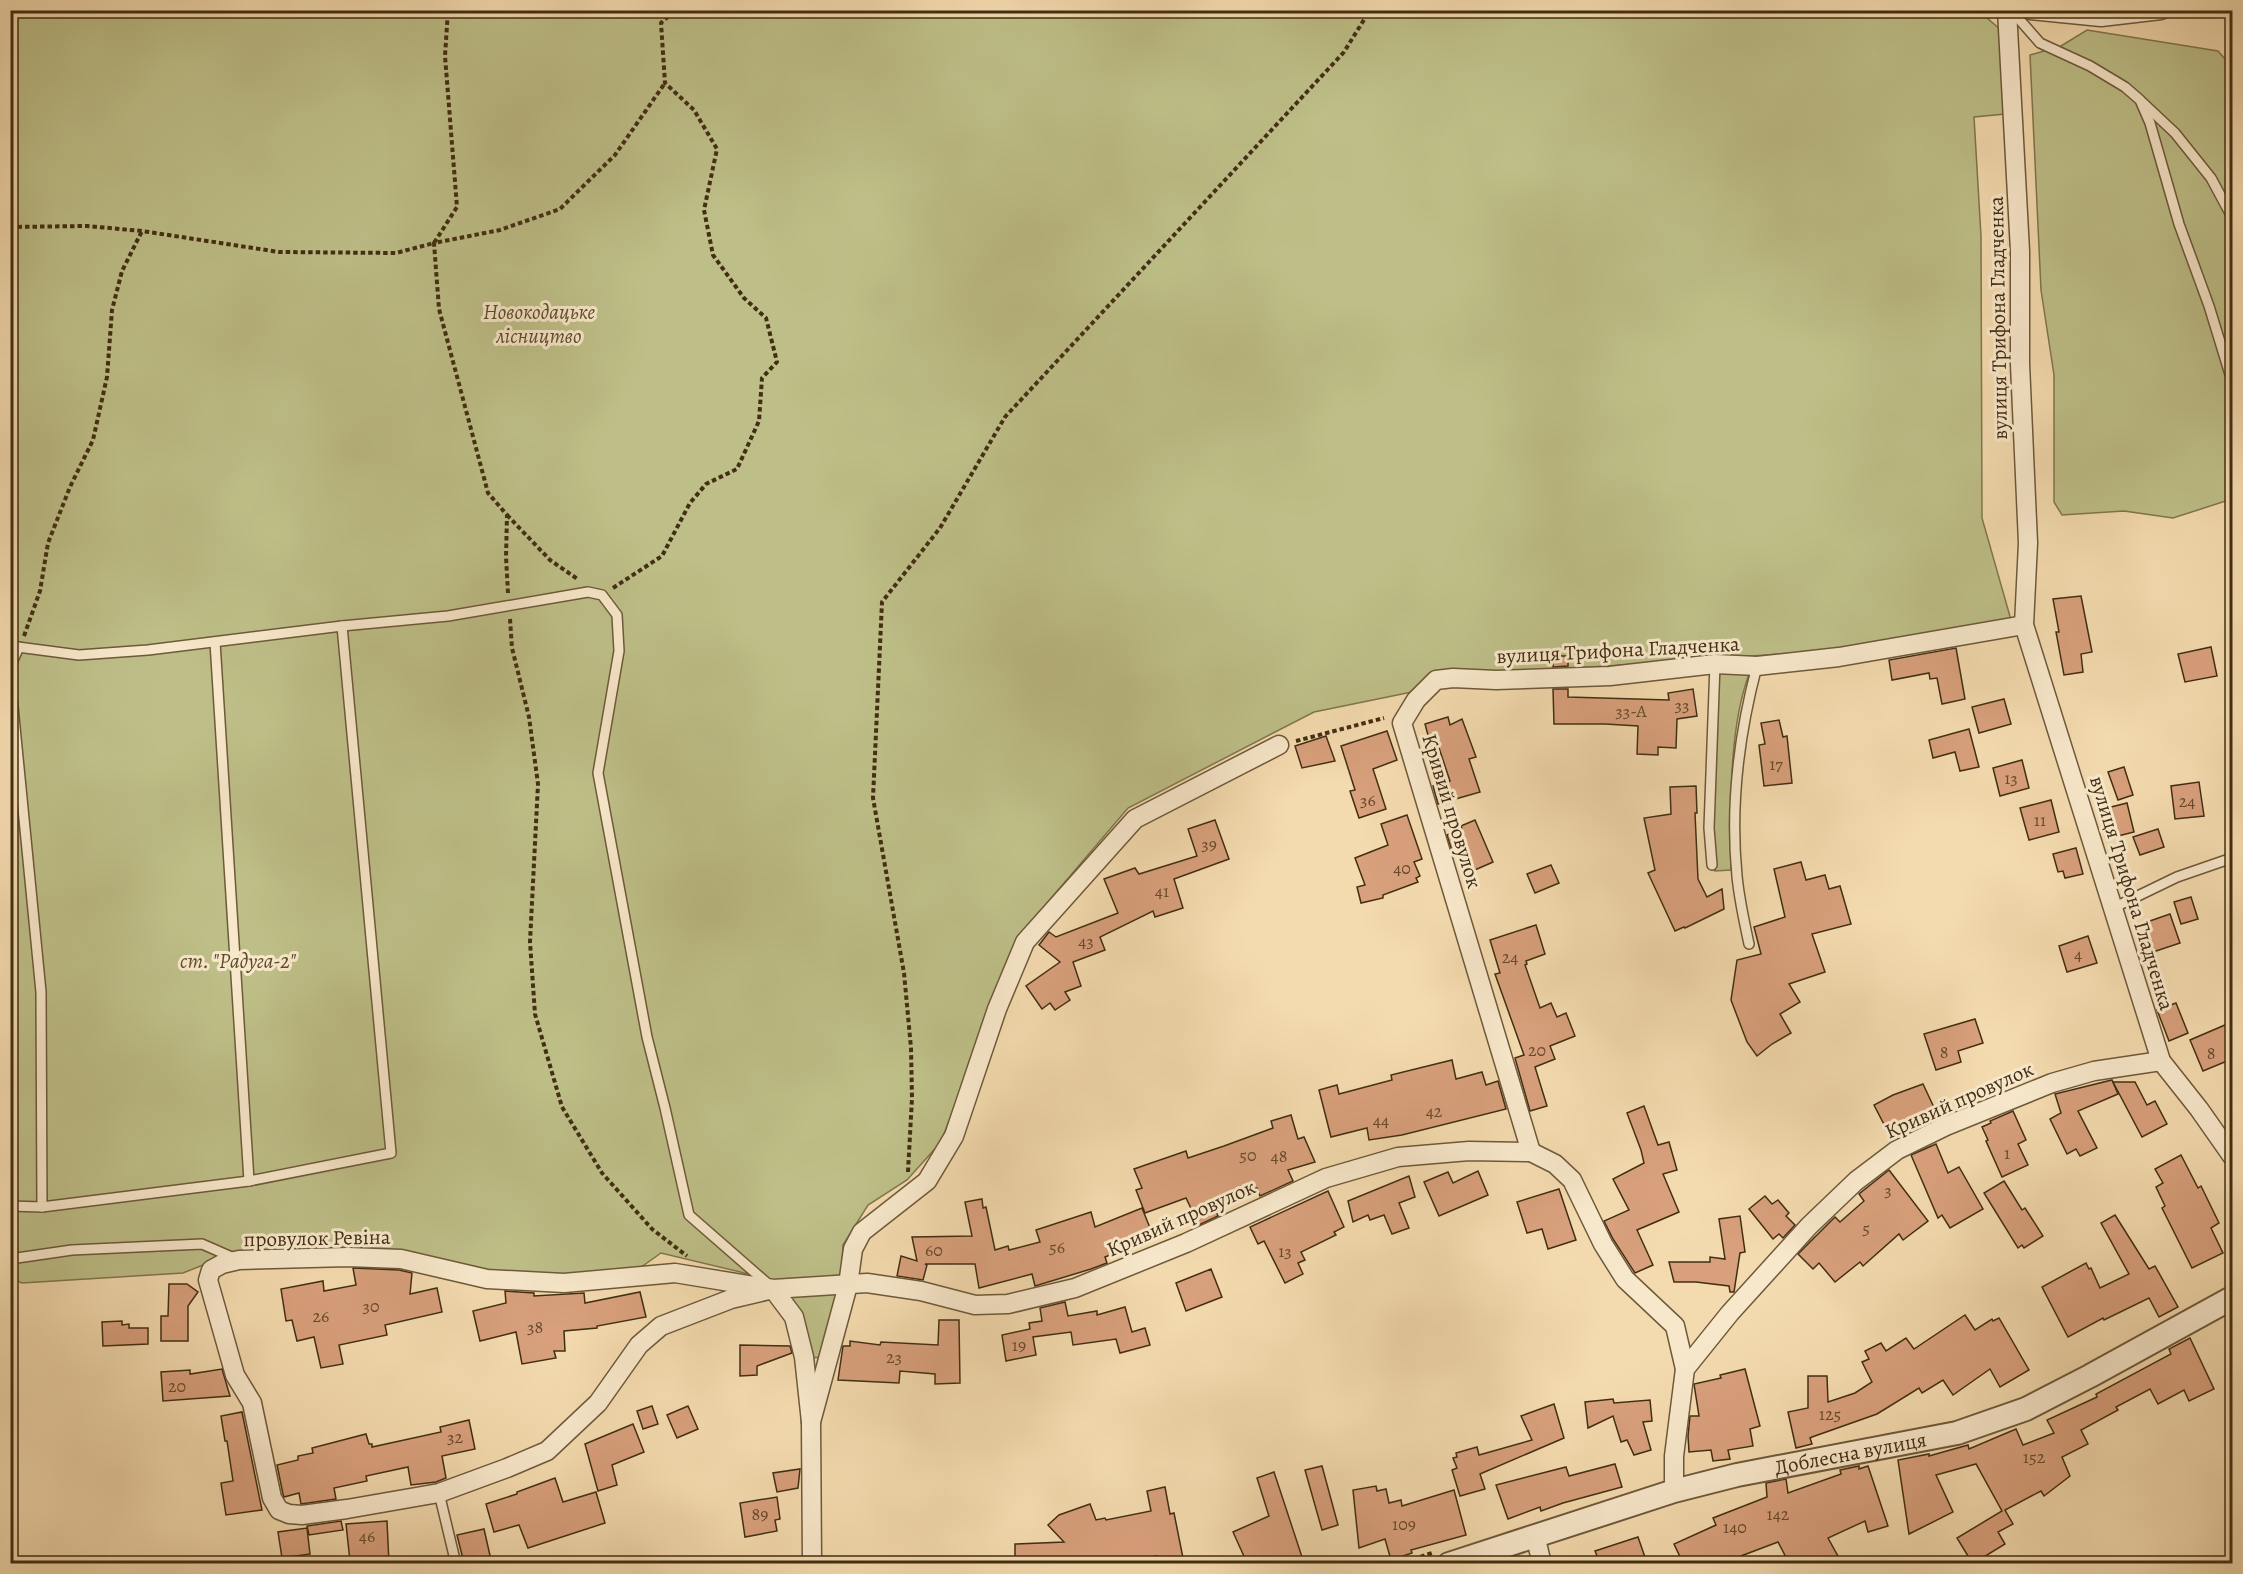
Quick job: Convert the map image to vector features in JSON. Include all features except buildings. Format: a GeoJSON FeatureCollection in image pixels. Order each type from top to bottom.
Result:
{"type":"FeatureCollection","features":[{"type":"Feature","properties":{"kind":"street","name":"вулиця Трифона Гладченка"},"geometry":{"type":"LineString","coordinates":[[2009,10],[2020,251],[2020,364],[2028,543],[2024,625],[2161,1061],[2232,1156]]}},
{"type":"Feature","properties":{"kind":"street"},"geometry":{"type":"LineString","coordinates":[[2030,10],[2101,17],[2161,10]]}},
{"type":"Feature","properties":{"kind":"street","name":"вулиця Трифона Гладченка"},"geometry":{"type":"LineString","coordinates":[[1402,723],[1416,700],[1436,680],[1610,676],[1715,664],[1757,666],[1839,657],[2024,625]]}},
{"type":"Feature","properties":{"kind":"street","name":"Кривий провулок"},"geometry":{"type":"LineString","coordinates":[[1402,723],[1531,1152]]}},
{"type":"Feature","properties":{"kind":"street"},"geometry":{"type":"LineString","coordinates":[[811,1422],[848,1285],[853,1250],[862,1232],[927,1181],[954,1136],[997,1009],[1025,942],[1135,819],[1279,746]]}},
{"type":"Feature","properties":{"kind":"street","name":"Кривий провулок"},"geometry":{"type":"LineString","coordinates":[[1685,1369],[1731,1313],[1809,1226],[1856,1180],[1897,1150],[1946,1126],[2052,1083],[2094,1071],[2161,1061]]}},
{"type":"Feature","properties":{"kind":"street","name":"Кривий провулок"},"geometry":{"type":"LineString","coordinates":[[848,1285],[867,1283],[921,1291],[975,1305],[1008,1304],[1033,1300],[1075,1288],[1186,1243],[1326,1178],[1398,1157],[1469,1151],[1531,1152],[1555,1164],[1572,1180],[1603,1244],[1625,1279],[1675,1326],[1685,1369],[1674,1456],[1674,1491]]}},
{"type":"Feature","properties":{"kind":"street","name":"провулок Ревіна"},"geometry":{"type":"LineString","coordinates":[[773,1289],[675,1273],[564,1283],[487,1280],[401,1259],[348,1257],[239,1260],[222,1264],[211,1270],[208,1280],[235,1375],[252,1402],[272,1498],[279,1510],[302,1515],[439,1493],[507,1468],[547,1450],[598,1403],[639,1345],[661,1326],[731,1299],[773,1289],[848,1285]]}},
{"type":"Feature","properties":{"kind":"street"},"geometry":{"type":"LineString","coordinates":[[773,1289],[794,1317],[804,1357],[811,1422],[812,1563]]}},
{"type":"Feature","properties":{"kind":"street","name":"Доблесна вулиця"},"geometry":{"type":"LineString","coordinates":[[1449,1563],[1674,1491],[1737,1475],[1894,1446],[1967,1429],[2026,1409],[2232,1298]]}},
{"type":"Feature","properties":{"kind":"street"},"geometry":{"type":"LineString","coordinates":[[1535,1535],[1542,1563]]}},
{"type":"Feature","properties":{"kind":"lane"},"geometry":{"type":"LineString","coordinates":[[2009,10],[2040,43],[2090,66],[2140,100],[2183,142],[2211,178],[2232,217]]}},
{"type":"Feature","properties":{"kind":"lane"},"geometry":{"type":"LineString","coordinates":[[2140,100],[2150,123],[2176,215],[2209,306],[2232,381]]}},
{"type":"Feature","properties":{"kind":"lane"},"geometry":{"type":"LineString","coordinates":[[10,667],[15,646],[79,655],[148,650],[342,626],[447,616],[588,592],[602,595],[617,615],[619,651],[598,773],[645,1027],[689,1215],[773,1289]]}},
{"type":"Feature","properties":{"kind":"lane"},"geometry":{"type":"LineString","coordinates":[[10,1206],[42,1207],[249,1181],[391,1153],[342,626]]}},
{"type":"Feature","properties":{"kind":"lane"},"geometry":{"type":"LineString","coordinates":[[215,642],[249,1181]]}},
{"type":"Feature","properties":{"kind":"lane"},"geometry":{"type":"LineString","coordinates":[[1712,865],[1709,828],[1715,664]]}},
{"type":"Feature","properties":{"kind":"lane"},"geometry":{"type":"LineString","coordinates":[[1749,944],[1737,876],[1735,818],[1737,765],[1748,700],[1757,666]]}},
{"type":"Feature","properties":{"kind":"lane"},"geometry":{"type":"LineString","coordinates":[[10,676],[41,992],[42,1207]]}},
{"type":"Feature","properties":{"kind":"lane"},"geometry":{"type":"LineString","coordinates":[[2113,908],[2177,877],[2232,858]]}},
{"type":"Feature","properties":{"kind":"lane"},"geometry":{"type":"LineString","coordinates":[[10,1259],[72,1250],[202,1244],[239,1260]]}},
{"type":"Feature","properties":{"kind":"lane"},"geometry":{"type":"LineString","coordinates":[[439,1493],[456,1563]]}},
{"type":"Feature","properties":{"kind":"path"},"geometry":{"type":"LineString","coordinates":[[448,10],[445,56],[457,207],[435,243],[439,309],[488,493],[550,560],[602,595],[662,556],[690,503],[706,484],[737,469],[759,421],[762,378],[777,362],[766,318],[744,298],[712,255],[704,210],[717,149],[694,110],[665,83]]}},
{"type":"Feature","properties":{"kind":"path"},"geometry":{"type":"LineString","coordinates":[[10,227],[87,226],[142,231],[279,252],[396,253],[500,230],[560,208],[615,155],[665,83],[661,24],[675,10]]}},
{"type":"Feature","properties":{"kind":"path"},"geometry":{"type":"LineString","coordinates":[[907,1180],[911,1144],[911,1048],[904,973],[873,798],[882,602],[940,528],[1005,417],[1344,52],[1370,10]]}},
{"type":"Feature","properties":{"kind":"path"},"geometry":{"type":"LineString","coordinates":[[15,646],[30,623],[40,591],[48,543],[70,487],[93,440],[107,377],[112,310],[122,271],[142,231]]}},
{"type":"Feature","properties":{"kind":"path"},"geometry":{"type":"LineString","coordinates":[[507,515],[506,557],[512,648],[528,717],[538,784],[530,942],[535,1014],[562,1107],[602,1173],[651,1228],[718,1280]]}},
{"type":"Feature","properties":{"kind":"path"},"geometry":{"type":"LineString","coordinates":[[1279,746],[1394,715],[1402,723]]}},
{"type":"Feature","properties":{"kind":"green space"},"geometry":{"type":"Polygon","coordinates":[[[10,11],[1979,11],[2001,30],[2005,114],[1974,117],[1981,236],[1982,518],[2011,620],[1837,650],[1505,673],[1314,712],[1128,808],[1018,937],[941,1142],[907,1180],[868,1205],[843,1245],[840,1299],[823,1357],[810,1358],[804,1319],[778,1281],[661,1253],[637,1270],[568,1278],[486,1274],[398,1251],[213,1261],[183,1273],[22,1283],[10,1278],[10,11]]]}},
{"type":"Feature","properties":{"kind":"green space"},"geometry":{"type":"Polygon","coordinates":[[[2087,30],[2218,51],[2232,67],[2232,499],[2173,518],[2124,511],[2062,515],[2054,502],[2054,375],[2041,290],[2030,55],[2061,46],[2087,30]]]}},
{"type":"Feature","properties":{"kind":"green space"},"geometry":{"type":"Polygon","coordinates":[[[1723,672],[1749,674],[1742,696],[1734,745],[1731,870],[1715,871],[1712,827],[1718,675],[1723,672]]]}},
{"type":"Feature","properties":{"kind":"park label","name":"Новокодацьке лісництво"},"geometry":{"type":"Point","coordinates":[539,324]}},
{"type":"Feature","properties":{"kind":"park label","name":"ст. \"Радуга-2\""},"geometry":{"type":"Point","coordinates":[238,961]}}]}
